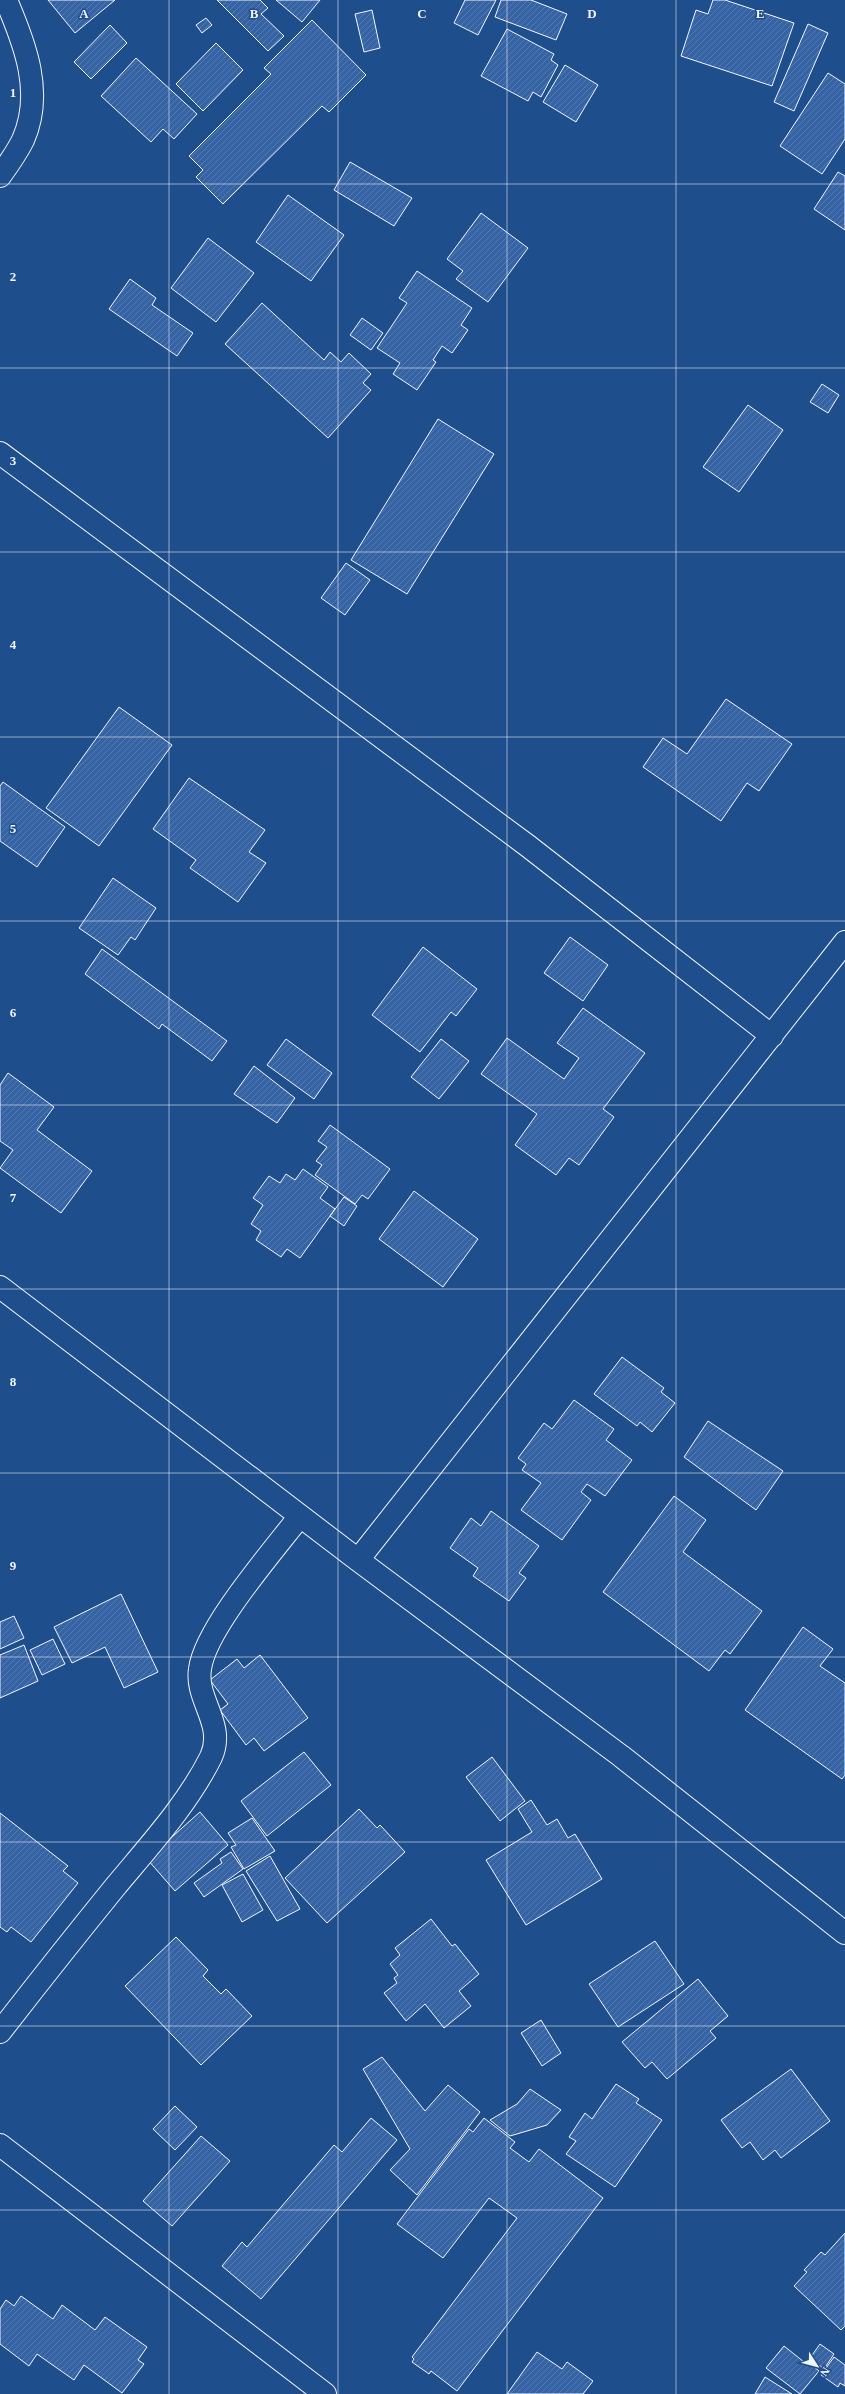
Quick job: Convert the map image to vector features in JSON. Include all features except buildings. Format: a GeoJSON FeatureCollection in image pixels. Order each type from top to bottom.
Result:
{"type":"FeatureCollection","features":[{"type":"Feature","properties":{"kind":"street"},"geometry":{"type":"LineString","coordinates":[[0,176],[23,140],[32,115],[33,90],[29,61],[6,0]]}},
{"type":"Feature","properties":{"kind":"street"},"geometry":{"type":"LineString","coordinates":[[0,453],[528,846],[772,1036]]}},
{"type":"Feature","properties":{"kind":"street"},"geometry":{"type":"LineString","coordinates":[[358,1560],[845,942]]}},
{"type":"Feature","properties":{"kind":"street"},"geometry":{"type":"LineString","coordinates":[[0,1287],[358,1560],[621,1756],[845,1933]]}},
{"type":"Feature","properties":{"kind":"street"},"geometry":{"type":"LineString","coordinates":[[0,2032],[168,1823],[197,1783],[212,1755],[216,1735],[204,1695],[199,1671],[206,1646],[255,1574],[300,1516]]}},
{"type":"Feature","properties":{"kind":"street"},"geometry":{"type":"LineString","coordinates":[[0,2145],[325,2394]]}}]}
